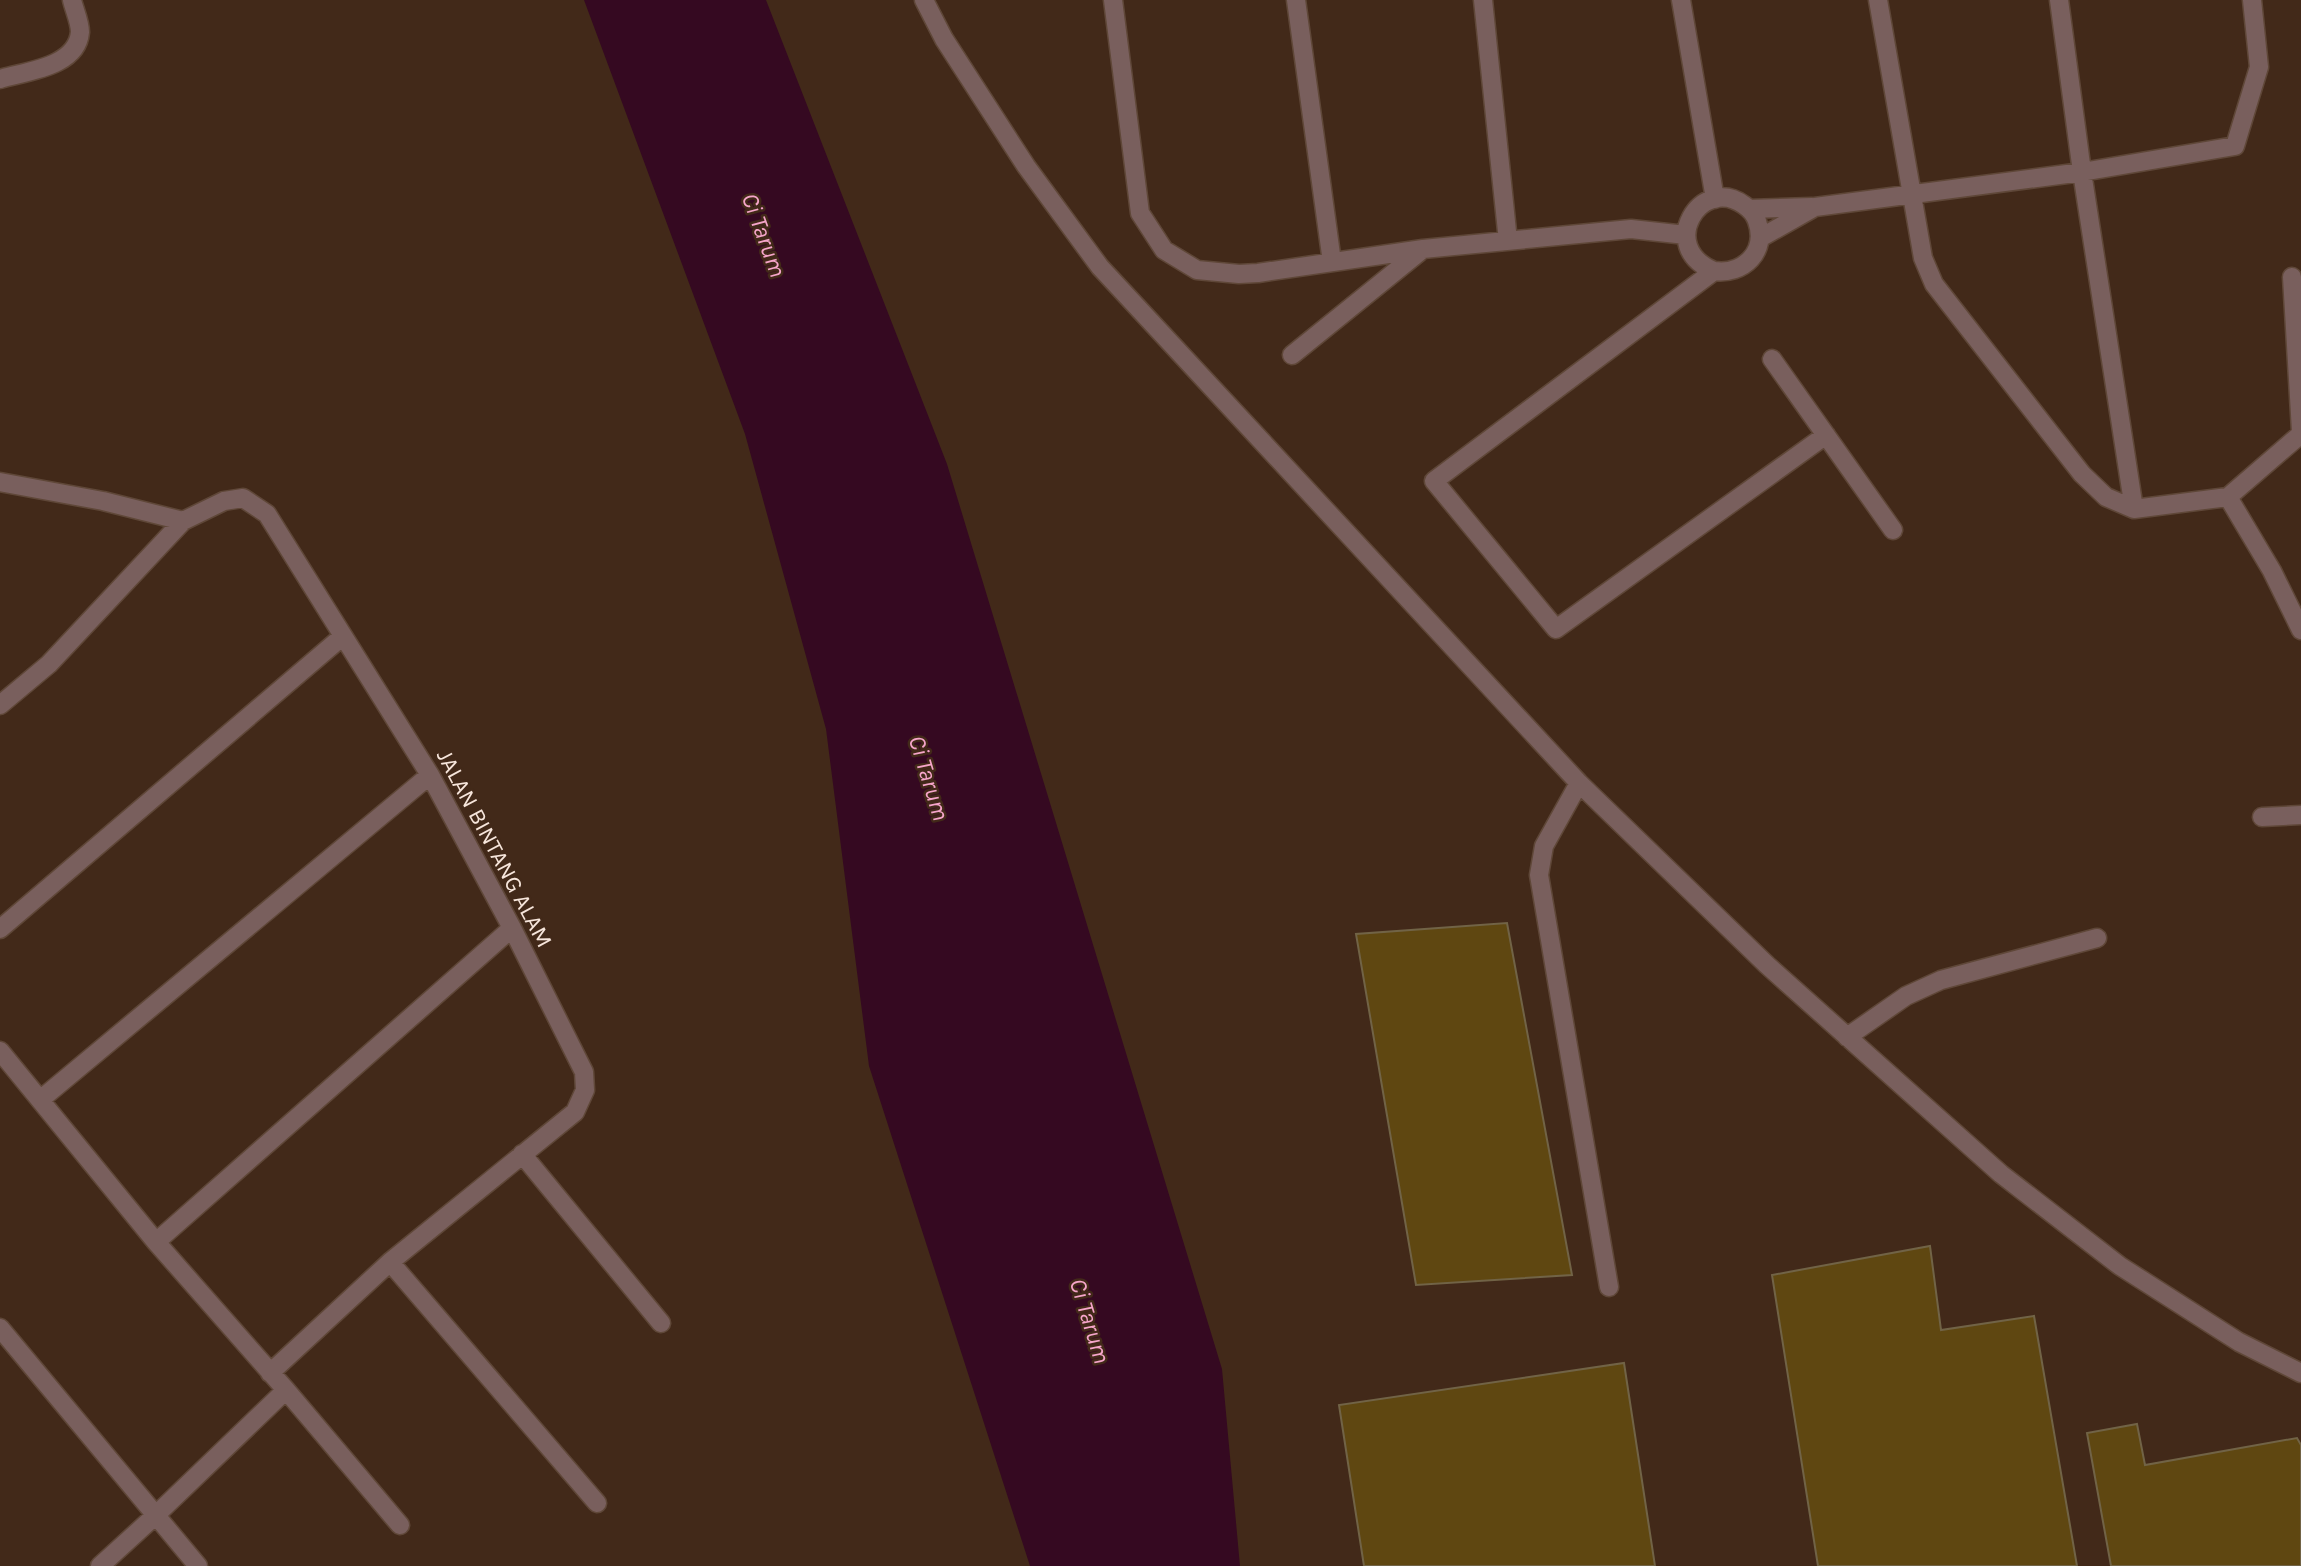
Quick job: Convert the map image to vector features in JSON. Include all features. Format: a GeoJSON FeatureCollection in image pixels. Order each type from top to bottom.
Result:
{"type":"FeatureCollection","features":[{"type":"Feature","properties":{"kind":"street"},"geometry":{"type":"LineString","coordinates":[[0,79],[61,61],[75,49],[80,31],[72,0]]}},
{"type":"Feature","properties":{"kind":"street"},"geometry":{"type":"LineString","coordinates":[[924,0],[944,39],[1026,166],[1100,267],[1579,783],[1767,965],[2001,1174],[2120,1266],[2239,1342],[2301,1373]]}},
{"type":"Feature","properties":{"kind":"street"},"geometry":{"type":"LineString","coordinates":[[1114,0],[1140,213],[1164,250],[1197,271],[1239,274],[1423,250],[1631,229],[1686,235]]}},
{"type":"Feature","properties":{"kind":"street"},"geometry":{"type":"LineString","coordinates":[[1296,0],[1332,262]]}},
{"type":"Feature","properties":{"kind":"street"},"geometry":{"type":"LineString","coordinates":[[1483,0],[1508,241]]}},
{"type":"Feature","properties":{"kind":"street"},"geometry":{"type":"LineString","coordinates":[[1681,0],[1715,198]]}},
{"type":"Feature","properties":{"kind":"street"},"geometry":{"type":"LineString","coordinates":[[1878,0],[1923,258],[1934,284],[2082,474],[2106,497],[2134,509],[2228,497],[2301,432],[2292,277]]}},
{"type":"Feature","properties":{"kind":"street"},"geometry":{"type":"LineString","coordinates":[[2059,0],[2082,172],[2134,509]]}},
{"type":"Feature","properties":{"kind":"street"},"geometry":{"type":"LineString","coordinates":[[1749,209],[1815,207],[2082,172],[2235,146],[2259,68],[2252,0]]}},
{"type":"Feature","properties":{"kind":"street"},"geometry":{"type":"LineString","coordinates":[[1727,197],[1749,209],[1757,219],[1760,238],[1755,254],[1748,263],[1726,272],[1714,271],[1694,258],[1686,235],[1693,212],[1703,203],[1727,197]]}},
{"type":"Feature","properties":{"kind":"street"},"geometry":{"type":"LineString","coordinates":[[1760,238],[1815,207]]}},
{"type":"Feature","properties":{"kind":"street"},"geometry":{"type":"LineString","coordinates":[[1292,355],[1423,250]]}},
{"type":"Feature","properties":{"kind":"street"},"geometry":{"type":"LineString","coordinates":[[1714,271],[1434,481],[1556,629],[1826,435]]}},
{"type":"Feature","properties":{"kind":"street"},"geometry":{"type":"LineString","coordinates":[[1772,359],[1893,530]]}},
{"type":"Feature","properties":{"kind":"street"},"geometry":{"type":"LineString","coordinates":[[0,482],[103,501],[183,521],[49,664],[0,705]]}},
{"type":"Feature","properties":{"kind":"street"},"geometry":{"type":"LineString","coordinates":[[2228,497],[2272,571],[2301,629]]}},
{"type":"Feature","properties":{"kind":"street","name":"JALAN BINTANG ALAM"},"geometry":{"type":"LineString","coordinates":[[183,521],[224,501],[243,498],[267,514],[430,775],[512,928],[584,1072],[585,1081],[585,1090],[575,1112],[390,1262],[270,1373]]}},
{"type":"Feature","properties":{"kind":"street"},"geometry":{"type":"LineString","coordinates":[[0,929],[343,636]]}},
{"type":"Feature","properties":{"kind":"street"},"geometry":{"type":"LineString","coordinates":[[40,1100],[430,775]]}},
{"type":"Feature","properties":{"kind":"street"},"geometry":{"type":"LineString","coordinates":[[1579,783],[1544,846],[1539,875],[1608,1287]]}},
{"type":"Feature","properties":{"kind":"street"},"geometry":{"type":"LineString","coordinates":[[2262,817],[2301,815]]}},
{"type":"Feature","properties":{"kind":"street"},"geometry":{"type":"LineString","coordinates":[[156,1242],[512,928]]}},
{"type":"Feature","properties":{"kind":"street"},"geometry":{"type":"LineString","coordinates":[[1847,1037],[1906,996],[1941,980],[2097,938]]}},
{"type":"Feature","properties":{"kind":"street"},"geometry":{"type":"LineString","coordinates":[[0,1051],[156,1242],[400,1525]]}},
{"type":"Feature","properties":{"kind":"street"},"geometry":{"type":"LineString","coordinates":[[522,1154],[661,1323]]}},
{"type":"Feature","properties":{"kind":"street"},"geometry":{"type":"LineString","coordinates":[[390,1262],[597,1503]]}},
{"type":"Feature","properties":{"kind":"street"},"geometry":{"type":"LineString","coordinates":[[0,1328],[198,1566]]}},
{"type":"Feature","properties":{"kind":"street"},"geometry":{"type":"LineString","coordinates":[[100,1566],[286,1390]]}},
{"type":"Feature","properties":{"kind":"water","name":"Ci Tarum"},"geometry":{"type":"Polygon","coordinates":[[[584,0],[766,0],[947,464],[1222,1369],[1240,1566],[1030,1566],[869,1066],[826,729],[745,434],[584,0]]]}},
{"type":"Feature","properties":{"kind":"building"},"geometry":{"type":"Polygon","coordinates":[[[1507,923],[1572,1275],[1416,1285],[1356,934],[1507,923]]]}},
{"type":"Feature","properties":{"kind":"building"},"geometry":{"type":"Polygon","coordinates":[[[1930,1246],[1941,1330],[2034,1316],[2077,1566],[1818,1566],[1772,1275],[1930,1246]]]}},
{"type":"Feature","properties":{"kind":"building"},"geometry":{"type":"Polygon","coordinates":[[[1624,1363],[1655,1566],[1364,1566],[1339,1405],[1624,1363]]]}},
{"type":"Feature","properties":{"kind":"building"},"geometry":{"type":"Polygon","coordinates":[[[2137,1424],[2145,1465],[2297,1438],[2301,1445],[2301,1566],[2111,1566],[2087,1433],[2137,1424]]]}}]}
